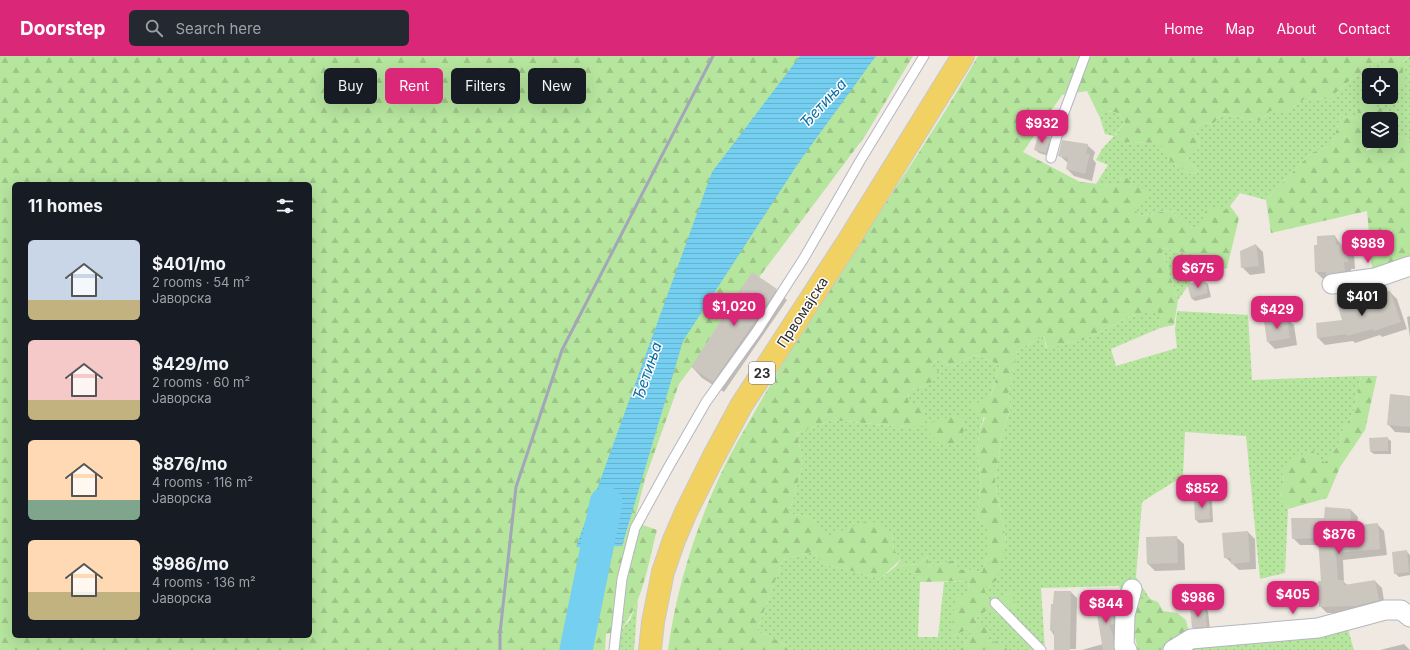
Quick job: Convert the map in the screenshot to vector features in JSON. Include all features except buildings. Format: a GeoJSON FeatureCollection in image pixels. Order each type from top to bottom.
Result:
{"type":"FeatureCollection","features":[{"type":"Feature","properties":{"kind":"main road","name":"Првомајска"},"geometry":{"type":"LineString","coordinates":[[650,650],[653,622],[665,565],[686,512],[712,458],[741,406],[849,240],[963,56]]}},
{"type":"Feature","properties":{"kind":"street"},"geometry":{"type":"LineString","coordinates":[[1332,284],[1375,278],[1410,266]]}},
{"type":"Feature","properties":{"kind":"street"},"geometry":{"type":"LineString","coordinates":[[1127,650],[1124,646],[1125,615],[1132,589]]}},
{"type":"Feature","properties":{"kind":"street"},"geometry":{"type":"LineString","coordinates":[[1173,650],[1191,639],[1318,628],[1386,610],[1401,610],[1410,617]]}},
{"type":"Feature","properties":{"kind":"lane"},"geometry":{"type":"LineString","coordinates":[[614,650],[622,579],[635,528],[706,402],[757,332],[804,258],[860,161],[924,56]]}},
{"type":"Feature","properties":{"kind":"lane"},"geometry":{"type":"LineString","coordinates":[[1051,158],[1062,118],[1085,56]]}},
{"type":"Feature","properties":{"kind":"lane"},"geometry":{"type":"LineString","coordinates":[[995,603],[1041,650]]}},
{"type":"Feature","properties":{"kind":"green space"},"geometry":{"type":"Polygon","coordinates":[[[0,56],[913,56],[865,136],[679,384],[645,479],[636,514],[643,525],[657,530],[644,583],[628,620],[620,631],[606,634],[605,650],[0,650],[0,56]]]}},
{"type":"Feature","properties":{"kind":"green space"},"geometry":{"type":"Polygon","coordinates":[[[978,56],[1383,56],[1367,68],[1362,68],[1362,72],[1329,99],[1306,98],[1288,111],[1270,111],[1260,121],[1222,114],[1213,124],[1204,122],[1193,131],[1200,142],[1198,149],[1186,159],[1199,172],[1190,174],[1169,160],[1160,143],[1125,142],[1115,136],[1125,122],[1118,113],[1108,111],[1100,118],[1087,91],[1062,95],[1023,152],[1080,182],[1118,186],[1122,175],[1149,193],[1135,210],[1140,216],[1170,210],[1188,227],[1199,228],[1208,205],[1224,210],[1230,206],[1239,218],[1227,268],[1197,273],[1192,254],[1161,248],[1178,300],[1174,325],[1160,328],[1158,311],[1131,316],[1084,340],[1047,348],[1044,336],[1018,350],[1008,395],[1011,406],[1002,436],[995,480],[1006,541],[997,580],[984,588],[990,605],[1011,592],[1016,606],[995,617],[987,610],[974,620],[990,630],[988,640],[994,643],[999,639],[1008,650],[957,650],[964,646],[971,633],[968,629],[951,637],[955,599],[969,591],[968,581],[920,582],[918,574],[896,566],[919,564],[927,556],[930,567],[954,560],[959,569],[982,572],[987,557],[987,527],[977,518],[981,478],[977,452],[980,429],[985,418],[969,408],[991,395],[1000,365],[976,355],[951,367],[940,358],[931,364],[941,375],[926,386],[908,391],[909,404],[923,404],[924,426],[906,427],[832,420],[797,433],[803,463],[789,514],[802,515],[811,519],[818,526],[824,537],[870,520],[892,532],[894,550],[901,559],[880,579],[826,565],[812,552],[783,560],[757,630],[790,647],[791,650],[668,650],[683,575],[708,503],[729,457],[791,349],[953,99],[978,56]]]}},
{"type":"Feature","properties":{"kind":"green space"},"geometry":{"type":"Polygon","coordinates":[[[1383,56],[1385,56],[1385,68],[1367,68],[1383,56]]]}},
{"type":"Feature","properties":{"kind":"green space"},"geometry":{"type":"Polygon","coordinates":[[[1385,56],[1409,56],[1403,62],[1403,86],[1398,87],[1398,68],[1385,68],[1385,56]]]}},
{"type":"Feature","properties":{"kind":"green space"},"geometry":{"type":"Polygon","coordinates":[[[1410,56],[1410,140],[1398,136],[1398,112],[1383,112],[1382,109],[1372,112],[1362,112],[1362,115],[1356,117],[1340,118],[1332,145],[1311,153],[1266,200],[1240,193],[1230,206],[1199,228],[1188,227],[1170,210],[1140,216],[1135,210],[1122,176],[1118,186],[1096,184],[1108,165],[1096,160],[1102,149],[1114,136],[1105,134],[1100,118],[1107,111],[1118,113],[1125,122],[1115,135],[1125,142],[1161,143],[1169,160],[1190,174],[1199,172],[1186,159],[1198,149],[1200,142],[1193,131],[1204,122],[1213,124],[1222,114],[1260,121],[1270,111],[1288,111],[1306,98],[1329,99],[1362,72],[1362,104],[1398,104],[1398,87],[1403,86],[1403,62],[1410,56]]]}},
{"type":"Feature","properties":{"kind":"green space"},"geometry":{"type":"Polygon","coordinates":[[[1362,102],[1362,104],[1372,104],[1382,109],[1383,112],[1362,112],[1362,148],[1368,148],[1366,151],[1373,148],[1398,148],[1399,136],[1410,140],[1410,274],[1384,280],[1372,267],[1367,211],[1271,233],[1266,200],[1311,153],[1332,145],[1340,118],[1356,117],[1362,102]]]}},
{"type":"Feature","properties":{"kind":"green space"},"geometry":{"type":"Polygon","coordinates":[[[1161,248],[1192,254],[1197,273],[1178,300],[1161,248]]]}},
{"type":"Feature","properties":{"kind":"green space"},"geometry":{"type":"Polygon","coordinates":[[[1159,310],[1160,328],[1111,349],[1116,366],[1177,348],[1175,330],[1177,311],[1248,315],[1252,380],[1361,376],[1354,411],[1343,430],[1338,446],[1325,464],[1282,469],[1284,482],[1280,495],[1288,509],[1285,573],[1260,579],[1246,436],[1185,432],[1183,476],[1142,502],[1136,577],[1150,599],[1132,609],[1130,616],[1119,586],[1041,588],[1045,650],[1008,650],[999,639],[994,643],[988,640],[974,620],[1010,592],[990,606],[984,588],[1006,541],[995,480],[1002,436],[1011,407],[1008,395],[1018,350],[1044,336],[1046,348],[1084,340],[1131,316],[1159,310]]]}},
{"type":"Feature","properties":{"kind":"green space"},"geometry":{"type":"Polygon","coordinates":[[[976,355],[1000,365],[980,429],[977,452],[981,478],[977,518],[987,527],[987,557],[982,572],[959,569],[954,560],[930,567],[927,556],[919,564],[897,566],[918,574],[920,582],[918,637],[938,637],[944,582],[968,581],[969,591],[951,637],[968,629],[971,633],[964,647],[957,650],[791,650],[790,647],[757,630],[783,560],[812,552],[826,565],[880,579],[896,566],[901,559],[894,550],[892,532],[824,538],[818,526],[811,519],[802,515],[789,514],[803,463],[797,433],[832,420],[906,427],[909,404],[908,391],[926,386],[940,375],[931,364],[940,358],[951,367],[976,355]]]}},
{"type":"Feature","properties":{"kind":"green space"},"geometry":{"type":"Polygon","coordinates":[[[1361,376],[1377,376],[1365,430],[1340,467],[1327,498],[1288,509],[1280,495],[1284,482],[1282,469],[1294,457],[1313,451],[1325,463],[1338,446],[1343,430],[1354,411],[1361,376]]]}},
{"type":"Feature","properties":{"kind":"green space"},"geometry":{"type":"Polygon","coordinates":[[[959,415],[964,419],[964,430],[959,444],[938,442],[926,431],[930,423],[959,415]]]}},
{"type":"Feature","properties":{"kind":"green space"},"geometry":{"type":"Polygon","coordinates":[[[638,599],[634,650],[619,650],[620,631],[630,620],[638,599]]]}},
{"type":"Feature","properties":{"kind":"green space"},"geometry":{"type":"Polygon","coordinates":[[[1150,599],[1158,602],[1163,611],[1177,613],[1186,620],[1188,629],[1176,650],[1138,650],[1130,616],[1132,609],[1150,599]]]}},
{"type":"Feature","properties":{"kind":"green space"},"geometry":{"type":"Polygon","coordinates":[[[1347,626],[1354,650],[1176,650],[1347,626]]]}},
{"type":"Feature","properties":{"kind":"water"},"geometry":{"type":"Polygon","coordinates":[[[800,56],[876,56],[799,162],[683,341],[622,546],[576,547],[712,172],[800,56]]]}},
{"type":"Feature","properties":{"kind":"waterway","name":"Ђетиња"},"geometry":{"type":"LineString","coordinates":[[576,650],[606,503]]}},
{"type":"Feature","properties":{"kind":"railway"},"geometry":{"type":"LineString","coordinates":[[500,650],[500,633],[516,487],[562,350],[713,56]]}}]}
